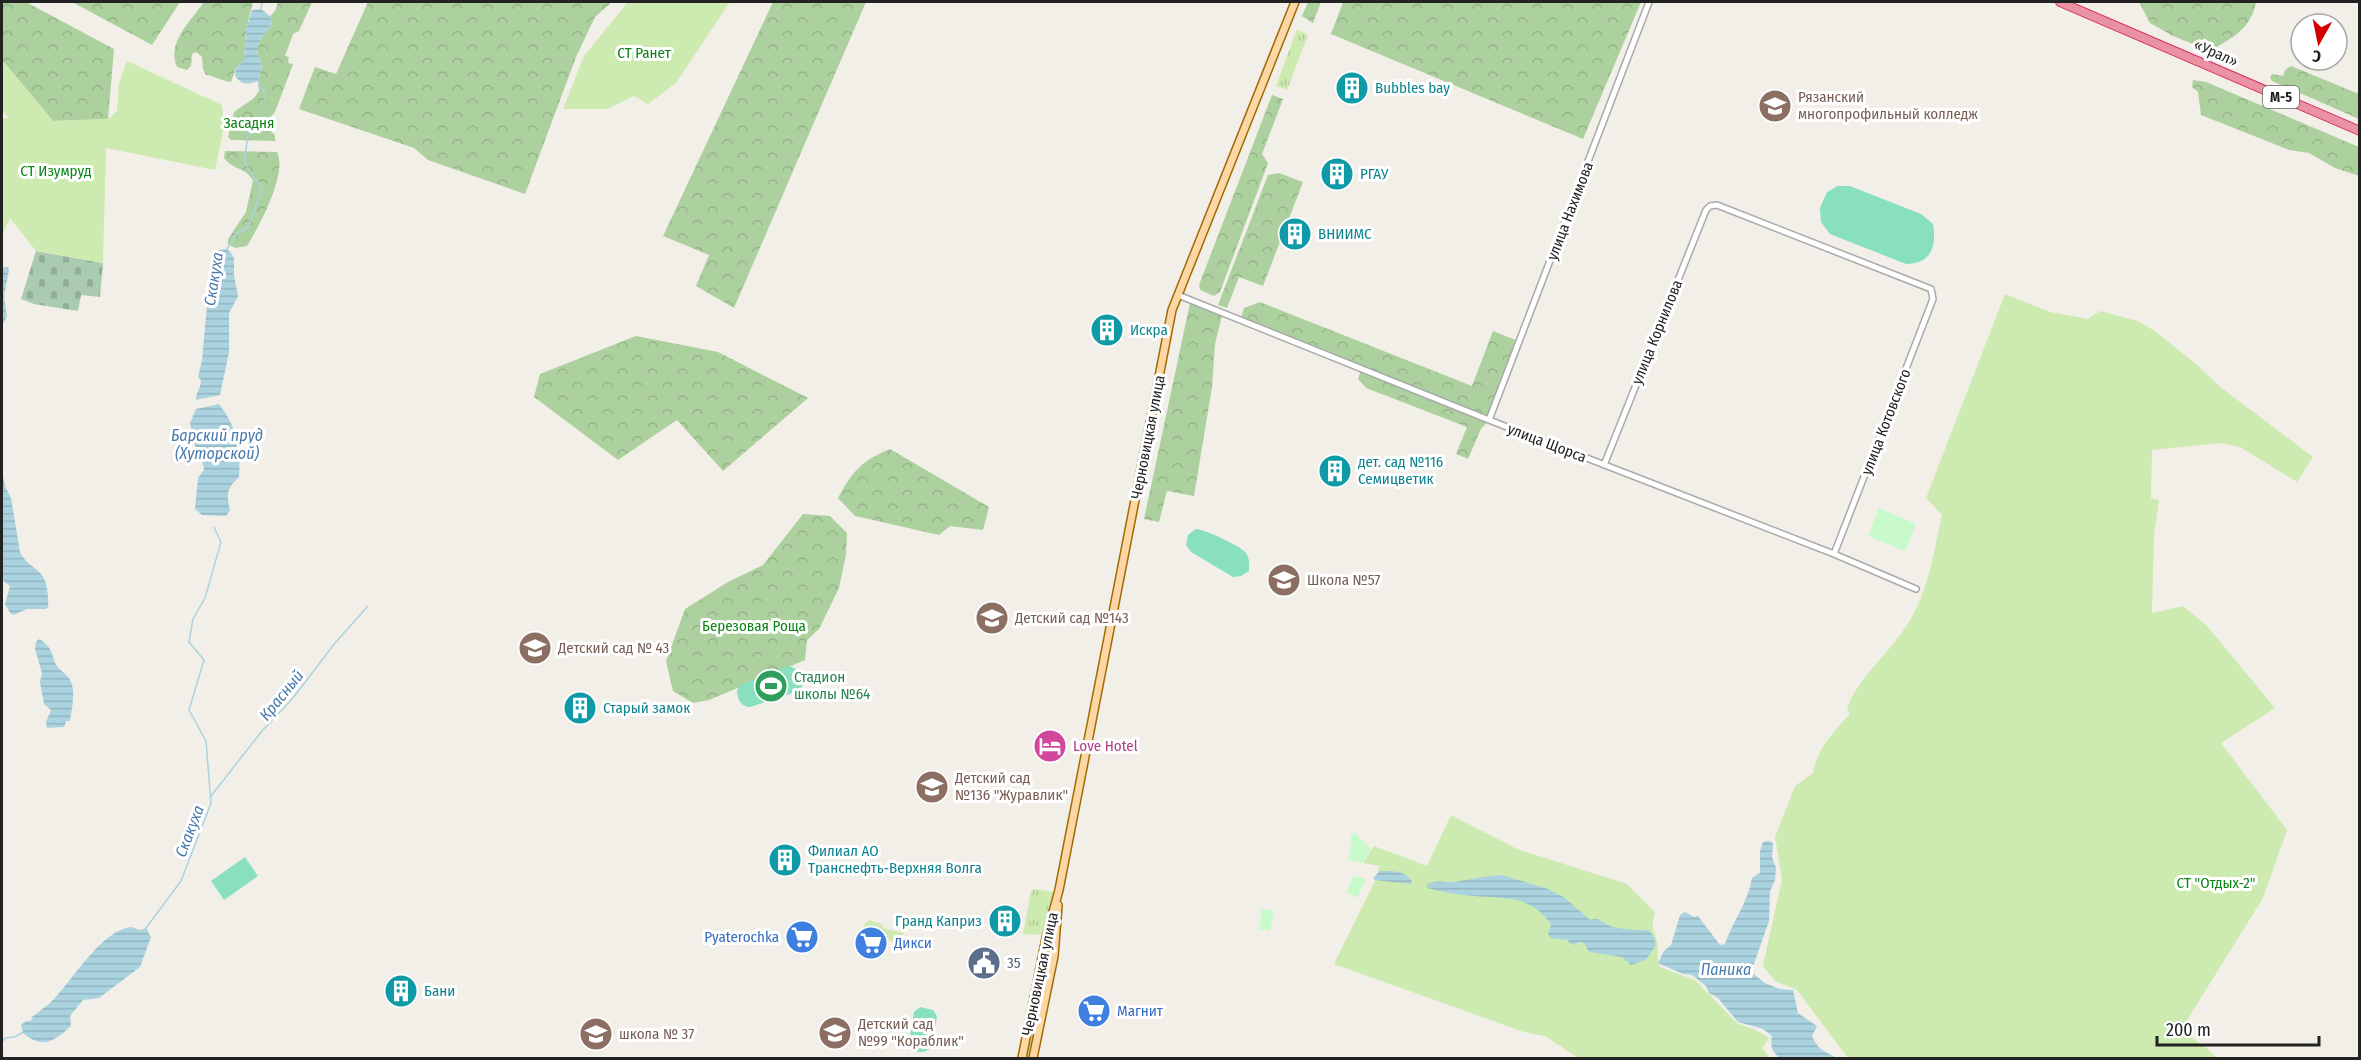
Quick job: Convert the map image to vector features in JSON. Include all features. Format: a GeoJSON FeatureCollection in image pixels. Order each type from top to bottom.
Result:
{"type":"FeatureCollection","features":[{"type":"Feature","properties":{"kind":"highway","name":"«Урал»"},"geometry":{"type":"LineString","coordinates":[[2060,2],[2360,131]]}},
{"type":"Feature","properties":{"kind":"main road","name":"Черновицкая улица"},"geometry":{"type":"LineString","coordinates":[[1022,1059],[1046,939],[1059,890],[1172,310],[1295,2]]}},
{"type":"Feature","properties":{"kind":"main road","name":"Черновицкая улица"},"geometry":{"type":"LineString","coordinates":[[1033,1059],[1054,956],[1059,890]]}},
{"type":"Feature","properties":{"kind":"street","name":"улица Нахимова"},"geometry":{"type":"LineString","coordinates":[[1488,420],[1649,2]]}},
{"type":"Feature","properties":{"kind":"street","name":"улица Котовского"},"geometry":{"type":"LineString","coordinates":[[1717,205],[1931,289],[1933,299],[1834,554]]}},
{"type":"Feature","properties":{"kind":"street","name":"улица Корнилова"},"geometry":{"type":"LineString","coordinates":[[1604,465],[1706,210],[1710,206],[1717,205]]}},
{"type":"Feature","properties":{"kind":"street","name":"улица Щорса"},"geometry":{"type":"LineString","coordinates":[[1178,295],[1488,420],[1834,554],[1916,589]]}},
{"type":"Feature","properties":{"kind":"green space"},"geometry":{"type":"Polygon","coordinates":[[[2,2],[26,2],[114,49],[108,119],[53,121],[2,60],[2,2]]]}},
{"type":"Feature","properties":{"kind":"green space"},"geometry":{"type":"Polygon","coordinates":[[[72,2],[180,2],[152,45],[72,2]]]}},
{"type":"Feature","properties":{"kind":"green space","name":"Засадня"},"geometry":{"type":"Polygon","coordinates":[[[204,2],[253,2],[246,30],[244,60],[236,68],[231,82],[206,75],[202,57],[196,52],[192,54],[191,66],[187,70],[177,67],[174,58],[177,41],[204,2]]]}},
{"type":"Feature","properties":{"kind":"green space","name":"Засадня"},"geometry":{"type":"Polygon","coordinates":[[[278,2],[312,2],[299,31],[293,34],[285,56],[289,57],[288,63],[293,64],[275,112],[266,122],[267,128],[275,135],[275,141],[231,140],[228,137],[234,112],[254,98],[259,91],[258,81],[262,66],[258,54],[259,44],[272,25],[270,16],[275,11],[278,2]]]}},
{"type":"Feature","properties":{"kind":"green space"},"geometry":{"type":"Polygon","coordinates":[[[368,2],[612,2],[595,17],[576,57],[525,194],[428,160],[414,148],[299,109],[315,67],[336,74],[368,2]]]}},
{"type":"Feature","properties":{"kind":"green space","name":"СТ Ранет"},"geometry":{"type":"Polygon","coordinates":[[[628,2],[730,2],[676,83],[648,104],[634,96],[607,109],[563,109],[584,56],[628,2]]]}},
{"type":"Feature","properties":{"kind":"green space"},"geometry":{"type":"Polygon","coordinates":[[[773,2],[866,2],[734,308],[696,286],[709,255],[663,236],[773,2]]]}},
{"type":"Feature","properties":{"kind":"green space"},"geometry":{"type":"Polygon","coordinates":[[[1308,2],[1321,2],[1313,23],[1302,16],[1308,2]]]}},
{"type":"Feature","properties":{"kind":"green space"},"geometry":{"type":"Polygon","coordinates":[[[1343,2],[1641,2],[1583,139],[1331,34],[1343,2]]]}},
{"type":"Feature","properties":{"kind":"green space"},"geometry":{"type":"Polygon","coordinates":[[[2139,2],[2256,2],[2245,26],[2233,37],[2210,51],[2173,36],[2150,23],[2139,2]]]}},
{"type":"Feature","properties":{"kind":"green space"},"geometry":{"type":"Polygon","coordinates":[[[1297,29],[1308,35],[1287,90],[1276,86],[1297,29]]]}},
{"type":"Feature","properties":{"kind":"green space","name":"СТ Изумруд"},"geometry":{"type":"Polygon","coordinates":[[[2,60],[53,121],[108,119],[117,111],[119,83],[127,61],[222,105],[224,127],[215,170],[106,148],[103,263],[36,251],[10,218],[2,236],[2,118],[9,118],[2,110],[2,60]]]}},
{"type":"Feature","properties":{"kind":"green space"},"geometry":{"type":"Polygon","coordinates":[[[2289,67],[2289,72],[2306,72],[2359,94],[2359,119],[2272,81],[2270,77],[2272,74],[2283,76],[2289,67]]]}},
{"type":"Feature","properties":{"kind":"green space"},"geometry":{"type":"Polygon","coordinates":[[[2193,80],[2206,82],[2359,147],[2359,176],[2335,168],[2309,153],[2289,150],[2201,115],[2198,92],[2192,87],[2193,80]]]}},
{"type":"Feature","properties":{"kind":"green space"},"geometry":{"type":"Polygon","coordinates":[[[1272,95],[1283,99],[1262,154],[1268,163],[1220,292],[1214,296],[1200,290],[1199,285],[1272,95]]]}},
{"type":"Feature","properties":{"kind":"green space"},"geometry":{"type":"Polygon","coordinates":[[[225,151],[277,152],[279,161],[276,186],[258,226],[247,246],[235,248],[228,244],[228,239],[246,212],[253,180],[224,158],[225,151]]]}},
{"type":"Feature","properties":{"kind":"green space"},"geometry":{"type":"Polygon","coordinates":[[[1279,173],[1303,182],[1263,286],[1239,277],[1227,308],[1218,305],[1268,175],[1279,173]]]}},
{"type":"Feature","properties":{"kind":"green space"},"geometry":{"type":"Polygon","coordinates":[[[1838,186],[1850,186],[1921,214],[1933,224],[1933,246],[1927,257],[1915,263],[1906,264],[1830,234],[1821,222],[1820,208],[1827,192],[1838,186]]]}},
{"type":"Feature","properties":{"kind":"green space"},"geometry":{"type":"Polygon","coordinates":[[[36,251],[103,263],[100,297],[81,295],[78,311],[34,304],[21,299],[36,251]]]}},
{"type":"Feature","properties":{"kind":"green space","name":"СТ \"Отдых-2\""},"geometry":{"type":"Polygon","coordinates":[[[2005,294],[2050,312],[2088,319],[2100,311],[2138,321],[2153,330],[2195,363],[2219,386],[2313,457],[2297,482],[2240,447],[2222,443],[2152,450],[2151,498],[2159,500],[2154,535],[2152,613],[2183,606],[2207,626],[2275,708],[2221,743],[2287,830],[2263,898],[2181,1030],[2217,1058],[1848,1058],[1797,990],[1775,981],[1763,966],[1782,879],[1775,837],[1795,786],[1813,773],[1822,748],[1850,714],[1847,709],[1858,687],[1903,631],[1917,608],[1930,569],[1942,515],[1926,498],[2005,294]]]}},
{"type":"Feature","properties":{"kind":"green space"},"geometry":{"type":"Polygon","coordinates":[[[1260,302],[1472,386],[1493,331],[1518,341],[1489,420],[1481,429],[1468,459],[1456,454],[1467,427],[1366,388],[1358,379],[1361,370],[1240,320],[1244,308],[1260,302]]]}},
{"type":"Feature","properties":{"kind":"green space"},"geometry":{"type":"Polygon","coordinates":[[[1190,303],[1222,316],[1215,344],[1212,387],[1194,496],[1167,491],[1159,522],[1144,519],[1190,303]]]}},
{"type":"Feature","properties":{"kind":"green space"},"geometry":{"type":"Polygon","coordinates":[[[636,336],[718,352],[808,398],[723,471],[677,420],[618,460],[534,397],[540,374],[636,336]]]}},
{"type":"Feature","properties":{"kind":"green space"},"geometry":{"type":"Polygon","coordinates":[[[890,449],[989,507],[983,530],[950,526],[939,535],[855,516],[838,498],[848,481],[865,462],[890,449]]]}},
{"type":"Feature","properties":{"kind":"green space"},"geometry":{"type":"Polygon","coordinates":[[[1879,508],[1916,524],[1905,551],[1868,536],[1879,508]]]}},
{"type":"Feature","properties":{"kind":"green space","name":"Березовая Роща"},"geometry":{"type":"Polygon","coordinates":[[[803,514],[830,516],[847,533],[846,555],[839,588],[819,629],[807,640],[805,660],[709,700],[693,703],[673,691],[666,661],[685,609],[728,582],[763,565],[803,514]]]}},
{"type":"Feature","properties":{"kind":"green space"},"geometry":{"type":"Polygon","coordinates":[[[1196,529],[1229,542],[1245,552],[1248,556],[1249,571],[1241,576],[1233,577],[1191,552],[1186,545],[1188,535],[1196,529]]]}},
{"type":"Feature","properties":{"kind":"green space","name":"Стадион школы №64"},"geometry":{"type":"Polygon","coordinates":[[[789,666],[803,674],[803,684],[799,691],[750,707],[740,702],[737,691],[740,685],[789,666]]]}},
{"type":"Feature","properties":{"kind":"green space"},"geometry":{"type":"Polygon","coordinates":[[[1451,815],[1517,849],[1627,884],[1655,912],[1653,926],[1660,967],[1695,980],[1738,1024],[1756,1030],[1769,1038],[1762,1048],[1770,1058],[1578,1058],[1545,1036],[1524,1032],[1334,964],[1376,879],[1379,866],[1363,863],[1374,846],[1427,866],[1451,815]]]}},
{"type":"Feature","properties":{"kind":"green space"},"geometry":{"type":"Polygon","coordinates":[[[1354,832],[1371,849],[1362,863],[1348,860],[1352,840],[1350,838],[1354,832]]]}},
{"type":"Feature","properties":{"kind":"green space"},"geometry":{"type":"Polygon","coordinates":[[[245,857],[258,876],[224,900],[211,881],[245,857]]]}},
{"type":"Feature","properties":{"kind":"green space"},"geometry":{"type":"Polygon","coordinates":[[[1354,876],[1366,879],[1357,898],[1346,892],[1354,876]]]}},
{"type":"Feature","properties":{"kind":"green space"},"geometry":{"type":"Polygon","coordinates":[[[1035,889],[1054,892],[1043,935],[1023,934],[1031,891],[1035,889]]]}},
{"type":"Feature","properties":{"kind":"green space"},"geometry":{"type":"Polygon","coordinates":[[[1262,909],[1274,911],[1270,931],[1259,929],[1262,909]]]}},
{"type":"Feature","properties":{"kind":"green space"},"geometry":{"type":"Polygon","coordinates":[[[869,920],[882,924],[883,928],[904,933],[896,947],[894,943],[869,928],[865,929],[863,926],[869,920]]]}},
{"type":"Feature","properties":{"kind":"green space"},"geometry":{"type":"Polygon","coordinates":[[[1046,954],[1052,955],[1030,1058],[1024,1058],[1046,954]]]}},
{"type":"Feature","properties":{"kind":"green space"},"geometry":{"type":"Polygon","coordinates":[[[920,1007],[933,1010],[937,1016],[932,1047],[927,1051],[917,1052],[911,1049],[909,1042],[914,1012],[920,1007]]]}},
{"type":"Feature","properties":{"kind":"water"},"geometry":{"type":"Polygon","coordinates":[[[261,9],[270,16],[272,25],[259,44],[258,54],[262,66],[258,81],[245,83],[235,76],[236,68],[244,60],[246,30],[252,10],[261,9]]]}},
{"type":"Feature","properties":{"kind":"water"},"geometry":{"type":"Polygon","coordinates":[[[227,249],[234,259],[238,296],[229,313],[229,352],[220,395],[196,400],[201,383],[198,377],[202,360],[207,305],[215,291],[215,256],[219,250],[227,249]]]}},
{"type":"Feature","properties":{"kind":"water"},"geometry":{"type":"Polygon","coordinates":[[[2,267],[8,267],[9,270],[4,296],[7,316],[2,326],[2,267]]]}},
{"type":"Feature","properties":{"kind":"water","name":"Барский пруд (Хуторской)"},"geometry":{"type":"Polygon","coordinates":[[[219,404],[234,430],[239,457],[239,477],[228,492],[230,510],[226,516],[202,515],[195,509],[198,478],[204,470],[197,455],[190,423],[196,409],[219,404]]]}},
{"type":"Feature","properties":{"kind":"water"},"geometry":{"type":"Polygon","coordinates":[[[2,470],[5,486],[11,498],[20,552],[45,580],[48,599],[46,609],[27,609],[13,615],[5,604],[10,586],[2,580],[2,470]]]}},
{"type":"Feature","properties":{"kind":"water"},"geometry":{"type":"Polygon","coordinates":[[[39,639],[48,646],[56,665],[71,681],[73,698],[70,721],[66,721],[64,727],[47,728],[46,722],[51,710],[44,704],[40,682],[42,673],[35,649],[39,639]]]}},
{"type":"Feature","properties":{"kind":"water","name":"Паника"},"geometry":{"type":"Polygon","coordinates":[[[1763,842],[1773,843],[1775,880],[1770,891],[1769,921],[1751,972],[1765,983],[1780,989],[1793,990],[1798,1013],[1817,1026],[1812,1036],[1817,1045],[1836,1058],[1780,1058],[1772,1049],[1772,1036],[1763,1029],[1738,1022],[1718,998],[1709,993],[1706,986],[1692,975],[1683,974],[1658,963],[1664,951],[1671,945],[1680,915],[1685,912],[1694,917],[1698,916],[1720,945],[1725,944],[1747,895],[1752,878],[1760,873],[1760,851],[1763,842]]]}},
{"type":"Feature","properties":{"kind":"water"},"geometry":{"type":"Polygon","coordinates":[[[1380,871],[1402,873],[1412,881],[1410,884],[1375,880],[1373,878],[1380,871]]]}},
{"type":"Feature","properties":{"kind":"water"},"geometry":{"type":"Polygon","coordinates":[[[1502,875],[1548,889],[1565,898],[1590,920],[1599,920],[1617,928],[1649,930],[1656,945],[1646,960],[1631,965],[1622,957],[1589,952],[1584,943],[1578,942],[1575,945],[1569,943],[1568,940],[1551,938],[1548,934],[1551,925],[1544,916],[1536,909],[1517,900],[1462,895],[1427,888],[1427,884],[1435,882],[1455,882],[1502,875]]]}},
{"type":"Feature","properties":{"kind":"water"},"geometry":{"type":"Polygon","coordinates":[[[131,927],[140,930],[146,928],[151,937],[140,967],[99,998],[83,1000],[70,1016],[71,1026],[54,1039],[42,1042],[23,1033],[21,1025],[26,1021],[31,1021],[32,1017],[54,999],[99,946],[120,930],[131,927]]]}},
{"type":"Feature","properties":{"kind":"waterway","name":"Скакуха"},"geometry":{"type":"LineString","coordinates":[[261,10],[262,2]]}},
{"type":"Feature","properties":{"kind":"waterway","name":"Скакуха"},"geometry":{"type":"LineString","coordinates":[[258,81],[265,94],[266,106]]}},
{"type":"Feature","properties":{"kind":"waterway","name":"Скакуха"},"geometry":{"type":"LineString","coordinates":[[227,249],[237,233],[248,228],[262,189],[244,161],[249,130],[262,114]]}},
{"type":"Feature","properties":{"kind":"waterway","name":"Скакуха"},"geometry":{"type":"LineString","coordinates":[[146,928],[181,881],[211,803],[206,741],[189,710],[204,660],[189,642],[193,619],[205,598],[221,542],[214,527]]}},
{"type":"Feature","properties":{"kind":"waterway","name":"Красный"},"geometry":{"type":"LineString","coordinates":[[211,796],[262,731],[293,698],[335,643],[368,606]]}},
{"type":"Feature","properties":{"kind":"waterway","name":"Скакуха"},"geometry":{"type":"LineString","coordinates":[[2,1042],[5,1038],[24,1032]]}},
{"type":"Feature","properties":{"kind":"place","name":"Bubbles bay"},"geometry":{"type":"Point","coordinates":[1352,88]}},
{"type":"Feature","properties":{"kind":"place","name":"Рязанский многопрофильный колледж"},"geometry":{"type":"Point","coordinates":[1775,106]}},
{"type":"Feature","properties":{"kind":"place","name":"РГАУ"},"geometry":{"type":"Point","coordinates":[1337,174]}},
{"type":"Feature","properties":{"kind":"place","name":"ВНИИМС"},"geometry":{"type":"Point","coordinates":[1295,234]}},
{"type":"Feature","properties":{"kind":"place","name":"Искра"},"geometry":{"type":"Point","coordinates":[1107,330]}},
{"type":"Feature","properties":{"kind":"place","name":"дет. сад №116 Семицветик"},"geometry":{"type":"Point","coordinates":[1335,471]}},
{"type":"Feature","properties":{"kind":"place","name":"Школа №57"},"geometry":{"type":"Point","coordinates":[1284,580]}},
{"type":"Feature","properties":{"kind":"place","name":"Детский сад №143"},"geometry":{"type":"Point","coordinates":[992,618]}},
{"type":"Feature","properties":{"kind":"place","name":"Детский сад № 43"},"geometry":{"type":"Point","coordinates":[535,648]}},
{"type":"Feature","properties":{"kind":"place","name":"Стадион школы №64"},"geometry":{"type":"Point","coordinates":[771,686]}},
{"type":"Feature","properties":{"kind":"place","name":"Старый замок"},"geometry":{"type":"Point","coordinates":[580,708]}},
{"type":"Feature","properties":{"kind":"place","name":"Love Hotel"},"geometry":{"type":"Point","coordinates":[1050,746]}},
{"type":"Feature","properties":{"kind":"place","name":"Детский сад №136 \"Журавлик\""},"geometry":{"type":"Point","coordinates":[932,787]}},
{"type":"Feature","properties":{"kind":"place","name":"Филиал АО Транснефть-Верхняя Волга"},"geometry":{"type":"Point","coordinates":[785,860]}},
{"type":"Feature","properties":{"kind":"place","name":"Гранд Каприз"},"geometry":{"type":"Point","coordinates":[1005,921]}},
{"type":"Feature","properties":{"kind":"place","name":"Pyaterochka"},"geometry":{"type":"Point","coordinates":[802,937]}},
{"type":"Feature","properties":{"kind":"place","name":"Дикси"},"geometry":{"type":"Point","coordinates":[871,943]}},
{"type":"Feature","properties":{"kind":"place","name":"35"},"geometry":{"type":"Point","coordinates":[984,963]}},
{"type":"Feature","properties":{"kind":"place","name":"Бани"},"geometry":{"type":"Point","coordinates":[401,991]}},
{"type":"Feature","properties":{"kind":"place","name":"Магнит"},"geometry":{"type":"Point","coordinates":[1094,1011]}},
{"type":"Feature","properties":{"kind":"place","name":"Детский сад №99 \"Кораблик\""},"geometry":{"type":"Point","coordinates":[835,1033]}},
{"type":"Feature","properties":{"kind":"place","name":"школа № 37"},"geometry":{"type":"Point","coordinates":[596,1034]}}]}
